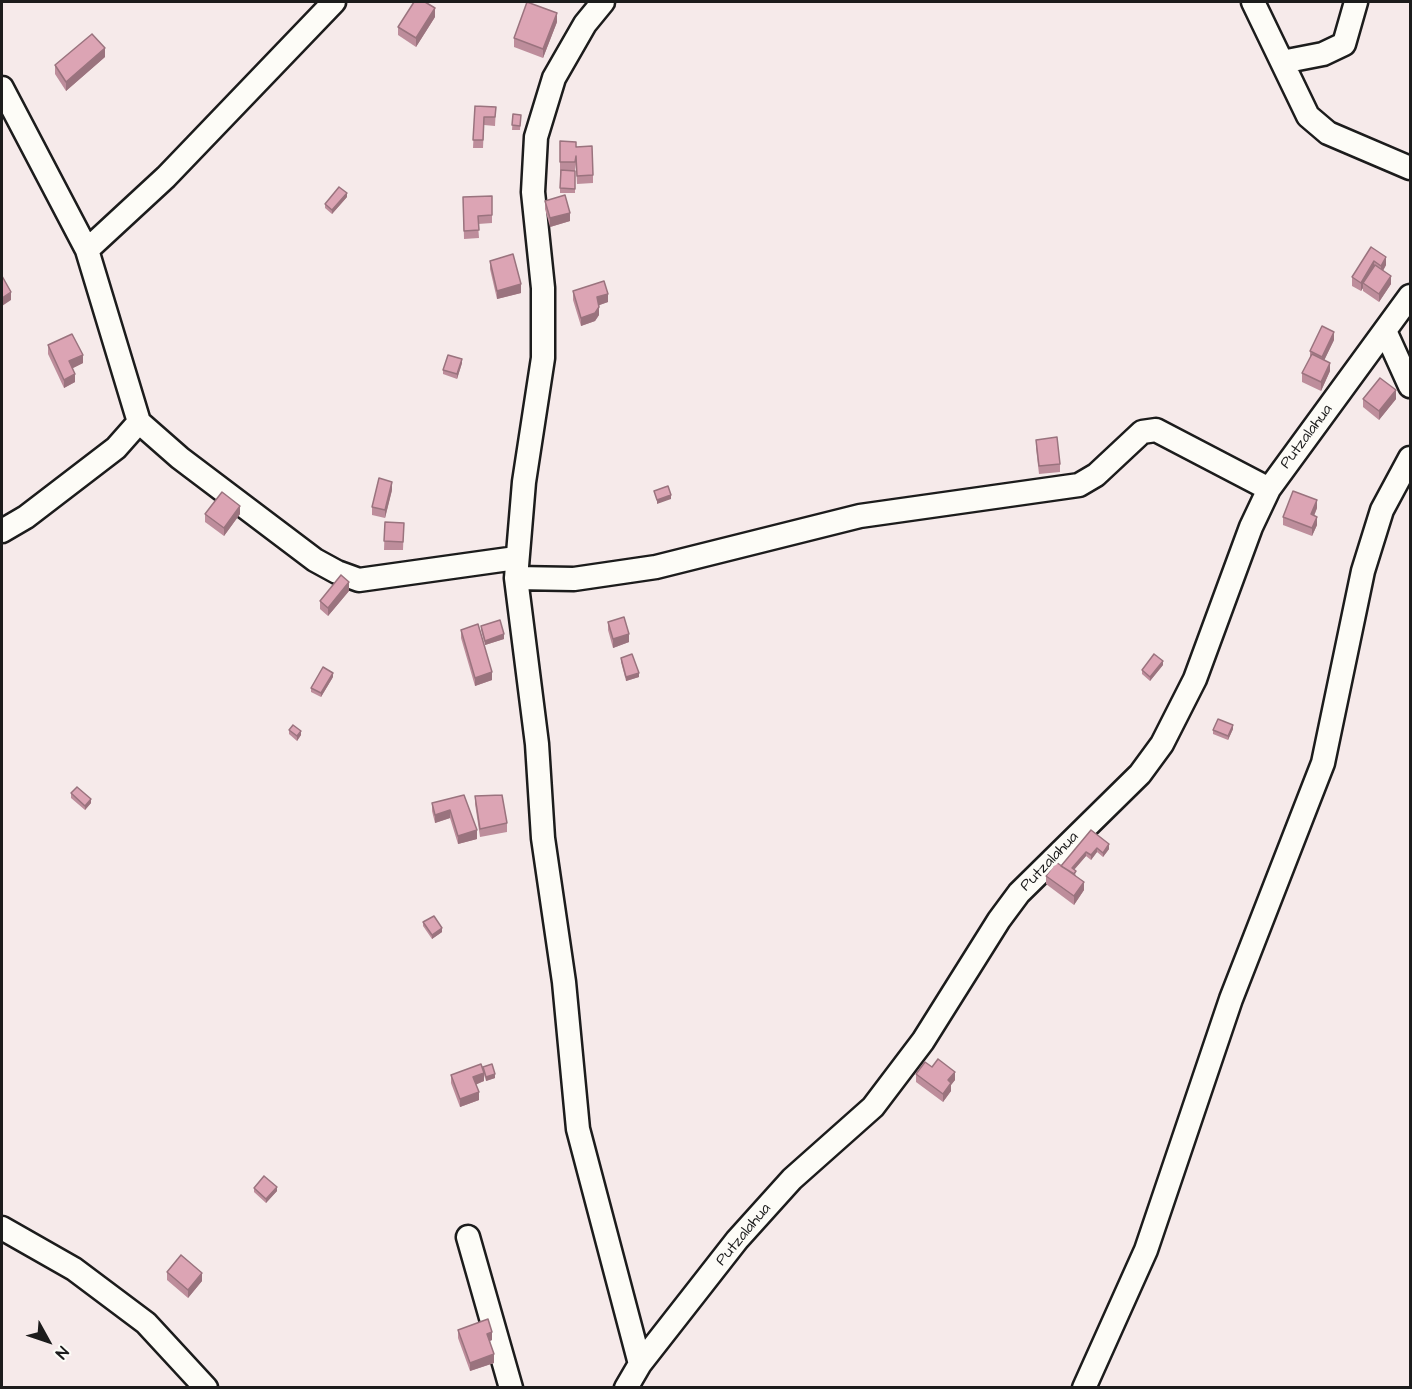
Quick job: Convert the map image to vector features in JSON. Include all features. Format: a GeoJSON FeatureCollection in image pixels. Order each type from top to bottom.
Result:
{"type":"FeatureCollection","features":[{"type":"Feature","properties":{"kind":"street"},"geometry":{"type":"LineString","coordinates":[[87,250],[166,177],[333,2]]}},
{"type":"Feature","properties":{"kind":"street"},"geometry":{"type":"LineString","coordinates":[[603,2],[585,24],[554,78],[536,137],[533,192],[543,288],[543,358],[524,482],[516,568],[537,744],[543,838],[564,982],[571,1082],[578,1129],[640,1364]]}},
{"type":"Feature","properties":{"kind":"street"},"geometry":{"type":"LineString","coordinates":[[1253,2],[1308,116],[1328,133],[1410,168]]}},
{"type":"Feature","properties":{"kind":"street"},"geometry":{"type":"LineString","coordinates":[[1282,62],[1323,54],[1344,44],[1356,2]]}},
{"type":"Feature","properties":{"kind":"street"},"geometry":{"type":"LineString","coordinates":[[2,88],[87,250],[139,422],[180,458],[315,560],[358,580],[516,568],[574,579],[656,567],[860,516],[1079,485],[1096,475],[1142,432],[1156,430],[1171,435],[1223,467],[1269,489]]}},
{"type":"Feature","properties":{"kind":"street","name":"Putzalahua"},"geometry":{"type":"LineString","coordinates":[[627,1388],[640,1364],[761,1214],[792,1179],[873,1107],[923,1041],[999,920],[1020,893],[1140,774],[1162,744],[1195,679],[1251,527],[1269,489],[1386,333],[1410,296]]}},
{"type":"Feature","properties":{"kind":"street"},"geometry":{"type":"LineString","coordinates":[[1386,333],[1410,386]]}},
{"type":"Feature","properties":{"kind":"street"},"geometry":{"type":"LineString","coordinates":[[2,531],[26,517],[116,448],[139,422]]}},
{"type":"Feature","properties":{"kind":"street"},"geometry":{"type":"LineString","coordinates":[[1084,1388],[1146,1250],[1231,999],[1323,763],[1363,571],[1382,510],[1410,458]]}},
{"type":"Feature","properties":{"kind":"street"},"geometry":{"type":"LineString","coordinates":[[2,1228],[74,1269],[146,1323],[206,1388]]}},
{"type":"Feature","properties":{"kind":"street"},"geometry":{"type":"LineString","coordinates":[[468,1237],[511,1388]]}},
{"type":"Feature","properties":{"kind":"building"},"geometry":{"type":"Polygon","coordinates":[[[414,2],[425,2],[435,8],[416,38],[398,27],[414,2]]]}},
{"type":"Feature","properties":{"kind":"building"},"geometry":{"type":"Polygon","coordinates":[[[527,2],[557,13],[543,49],[514,38],[527,2]]]}},
{"type":"Feature","properties":{"kind":"building"},"geometry":{"type":"Polygon","coordinates":[[[92,34],[105,48],[66,82],[55,65],[92,34]]]}},
{"type":"Feature","properties":{"kind":"building"},"geometry":{"type":"Polygon","coordinates":[[[475,106],[496,107],[495,117],[484,117],[483,140],[473,140],[475,106]]]}},
{"type":"Feature","properties":{"kind":"building"},"geometry":{"type":"Polygon","coordinates":[[[513,114],[521,115],[520,126],[512,125],[513,114]]]}},
{"type":"Feature","properties":{"kind":"building"},"geometry":{"type":"Polygon","coordinates":[[[560,141],[576,142],[576,147],[592,146],[593,175],[577,176],[576,156],[575,162],[560,162],[560,141]]]}},
{"type":"Feature","properties":{"kind":"building"},"geometry":{"type":"Polygon","coordinates":[[[561,170],[575,171],[575,189],[560,188],[561,170]]]}},
{"type":"Feature","properties":{"kind":"building"},"geometry":{"type":"Polygon","coordinates":[[[339,187],[347,193],[332,210],[325,204],[339,187]]]}},
{"type":"Feature","properties":{"kind":"building"},"geometry":{"type":"Polygon","coordinates":[[[565,195],[570,213],[550,218],[545,201],[565,195]]]}},
{"type":"Feature","properties":{"kind":"building"},"geometry":{"type":"Polygon","coordinates":[[[492,196],[492,215],[478,216],[479,230],[464,231],[463,197],[492,196]]]}},
{"type":"Feature","properties":{"kind":"building"},"geometry":{"type":"Polygon","coordinates":[[[1371,247],[1386,257],[1381,266],[1374,261],[1361,283],[1352,277],[1371,247]]]}},
{"type":"Feature","properties":{"kind":"building"},"geometry":{"type":"Polygon","coordinates":[[[513,254],[521,284],[497,291],[490,261],[513,254]]]}},
{"type":"Feature","properties":{"kind":"building"},"geometry":{"type":"Polygon","coordinates":[[[1375,265],[1391,276],[1379,294],[1363,283],[1375,265]]]}},
{"type":"Feature","properties":{"kind":"building"},"geometry":{"type":"Polygon","coordinates":[[[2,276],[11,292],[2,298],[2,276]]]}},
{"type":"Feature","properties":{"kind":"building"},"geometry":{"type":"Polygon","coordinates":[[[604,281],[608,294],[597,297],[599,307],[595,313],[581,318],[573,291],[604,281]]]}},
{"type":"Feature","properties":{"kind":"building"},"geometry":{"type":"Polygon","coordinates":[[[1322,326],[1334,332],[1322,357],[1310,351],[1322,326]]]}},
{"type":"Feature","properties":{"kind":"building"},"geometry":{"type":"Polygon","coordinates":[[[72,334],[83,355],[69,361],[75,374],[64,380],[48,345],[72,334]]]}},
{"type":"Feature","properties":{"kind":"building"},"geometry":{"type":"Polygon","coordinates":[[[1312,354],[1330,363],[1321,382],[1302,373],[1312,354]]]}},
{"type":"Feature","properties":{"kind":"building"},"geometry":{"type":"Polygon","coordinates":[[[448,355],[462,359],[457,374],[443,370],[448,355]]]}},
{"type":"Feature","properties":{"kind":"building"},"geometry":{"type":"Polygon","coordinates":[[[1380,378],[1396,390],[1379,411],[1363,399],[1380,378]]]}},
{"type":"Feature","properties":{"kind":"building"},"geometry":{"type":"Polygon","coordinates":[[[1057,437],[1060,464],[1039,466],[1036,440],[1057,437]]]}},
{"type":"Feature","properties":{"kind":"building"},"geometry":{"type":"Polygon","coordinates":[[[379,478],[392,482],[385,510],[372,507],[379,478]]]}},
{"type":"Feature","properties":{"kind":"building"},"geometry":{"type":"Polygon","coordinates":[[[668,486],[671,495],[657,500],[654,491],[668,486]]]}},
{"type":"Feature","properties":{"kind":"building"},"geometry":{"type":"Polygon","coordinates":[[[1293,491],[1317,500],[1311,514],[1317,517],[1312,528],[1283,517],[1293,491]]]}},
{"type":"Feature","properties":{"kind":"building"},"geometry":{"type":"Polygon","coordinates":[[[222,492],[240,506],[224,528],[205,514],[222,492]]]}},
{"type":"Feature","properties":{"kind":"building"},"geometry":{"type":"Polygon","coordinates":[[[385,522],[404,523],[403,542],[384,541],[385,522]]]}},
{"type":"Feature","properties":{"kind":"building"},"geometry":{"type":"Polygon","coordinates":[[[341,575],[349,582],[328,608],[320,601],[341,575]]]}},
{"type":"Feature","properties":{"kind":"building"},"geometry":{"type":"Polygon","coordinates":[[[624,617],[629,634],[613,639],[608,622],[624,617]]]}},
{"type":"Feature","properties":{"kind":"building"},"geometry":{"type":"Polygon","coordinates":[[[500,620],[504,634],[485,641],[481,626],[500,620]]]}},
{"type":"Feature","properties":{"kind":"building"},"geometry":{"type":"Polygon","coordinates":[[[478,624],[492,672],[475,678],[461,630],[478,624]]]}},
{"type":"Feature","properties":{"kind":"building"},"geometry":{"type":"Polygon","coordinates":[[[632,654],[639,673],[626,677],[621,658],[632,654]]]}},
{"type":"Feature","properties":{"kind":"building"},"geometry":{"type":"Polygon","coordinates":[[[1154,654],[1163,661],[1150,677],[1142,670],[1154,654]]]}},
{"type":"Feature","properties":{"kind":"building"},"geometry":{"type":"Polygon","coordinates":[[[323,667],[333,673],[321,693],[311,688],[323,667]]]}},
{"type":"Feature","properties":{"kind":"building"},"geometry":{"type":"Polygon","coordinates":[[[1218,719],[1233,725],[1228,736],[1213,730],[1218,719]]]}},
{"type":"Feature","properties":{"kind":"building"},"geometry":{"type":"Polygon","coordinates":[[[293,725],[301,731],[297,736],[289,730],[293,725]]]}},
{"type":"Feature","properties":{"kind":"building"},"geometry":{"type":"Polygon","coordinates":[[[77,787],[91,799],[85,806],[71,793],[77,787]]]}},
{"type":"Feature","properties":{"kind":"building"},"geometry":{"type":"Polygon","coordinates":[[[464,795],[477,830],[458,836],[450,810],[435,815],[432,803],[464,795]]]}},
{"type":"Feature","properties":{"kind":"building"},"geometry":{"type":"Polygon","coordinates":[[[502,795],[507,823],[480,829],[475,796],[502,795]]]}},
{"type":"Feature","properties":{"kind":"building"},"geometry":{"type":"Polygon","coordinates":[[[1091,830],[1109,844],[1103,853],[1097,848],[1091,855],[1086,852],[1072,868],[1076,871],[1074,874],[1061,866],[1091,830]]]}},
{"type":"Feature","properties":{"kind":"building"},"geometry":{"type":"Polygon","coordinates":[[[1056,862],[1084,882],[1074,896],[1046,876],[1056,862]]]}},
{"type":"Feature","properties":{"kind":"building"},"geometry":{"type":"Polygon","coordinates":[[[434,916],[442,928],[432,935],[423,922],[434,916]]]}},
{"type":"Feature","properties":{"kind":"building"},"geometry":{"type":"Polygon","coordinates":[[[938,1059],[955,1072],[948,1080],[951,1083],[943,1094],[916,1074],[925,1062],[932,1067],[938,1059]]]}},
{"type":"Feature","properties":{"kind":"building"},"geometry":{"type":"Polygon","coordinates":[[[481,1064],[484,1073],[473,1077],[479,1092],[460,1099],[451,1075],[481,1064]]]}},
{"type":"Feature","properties":{"kind":"building"},"geometry":{"type":"Polygon","coordinates":[[[492,1064],[495,1074],[486,1077],[483,1067],[492,1064]]]}},
{"type":"Feature","properties":{"kind":"building"},"geometry":{"type":"Polygon","coordinates":[[[264,1176],[277,1187],[266,1199],[254,1188],[264,1176]]]}},
{"type":"Feature","properties":{"kind":"building"},"geometry":{"type":"Polygon","coordinates":[[[181,1255],[202,1273],[188,1290],[167,1272],[181,1255]]]}},
{"type":"Feature","properties":{"kind":"building"},"geometry":{"type":"Polygon","coordinates":[[[488,1319],[492,1332],[487,1334],[494,1354],[470,1363],[458,1330],[488,1319]]]}}]}
